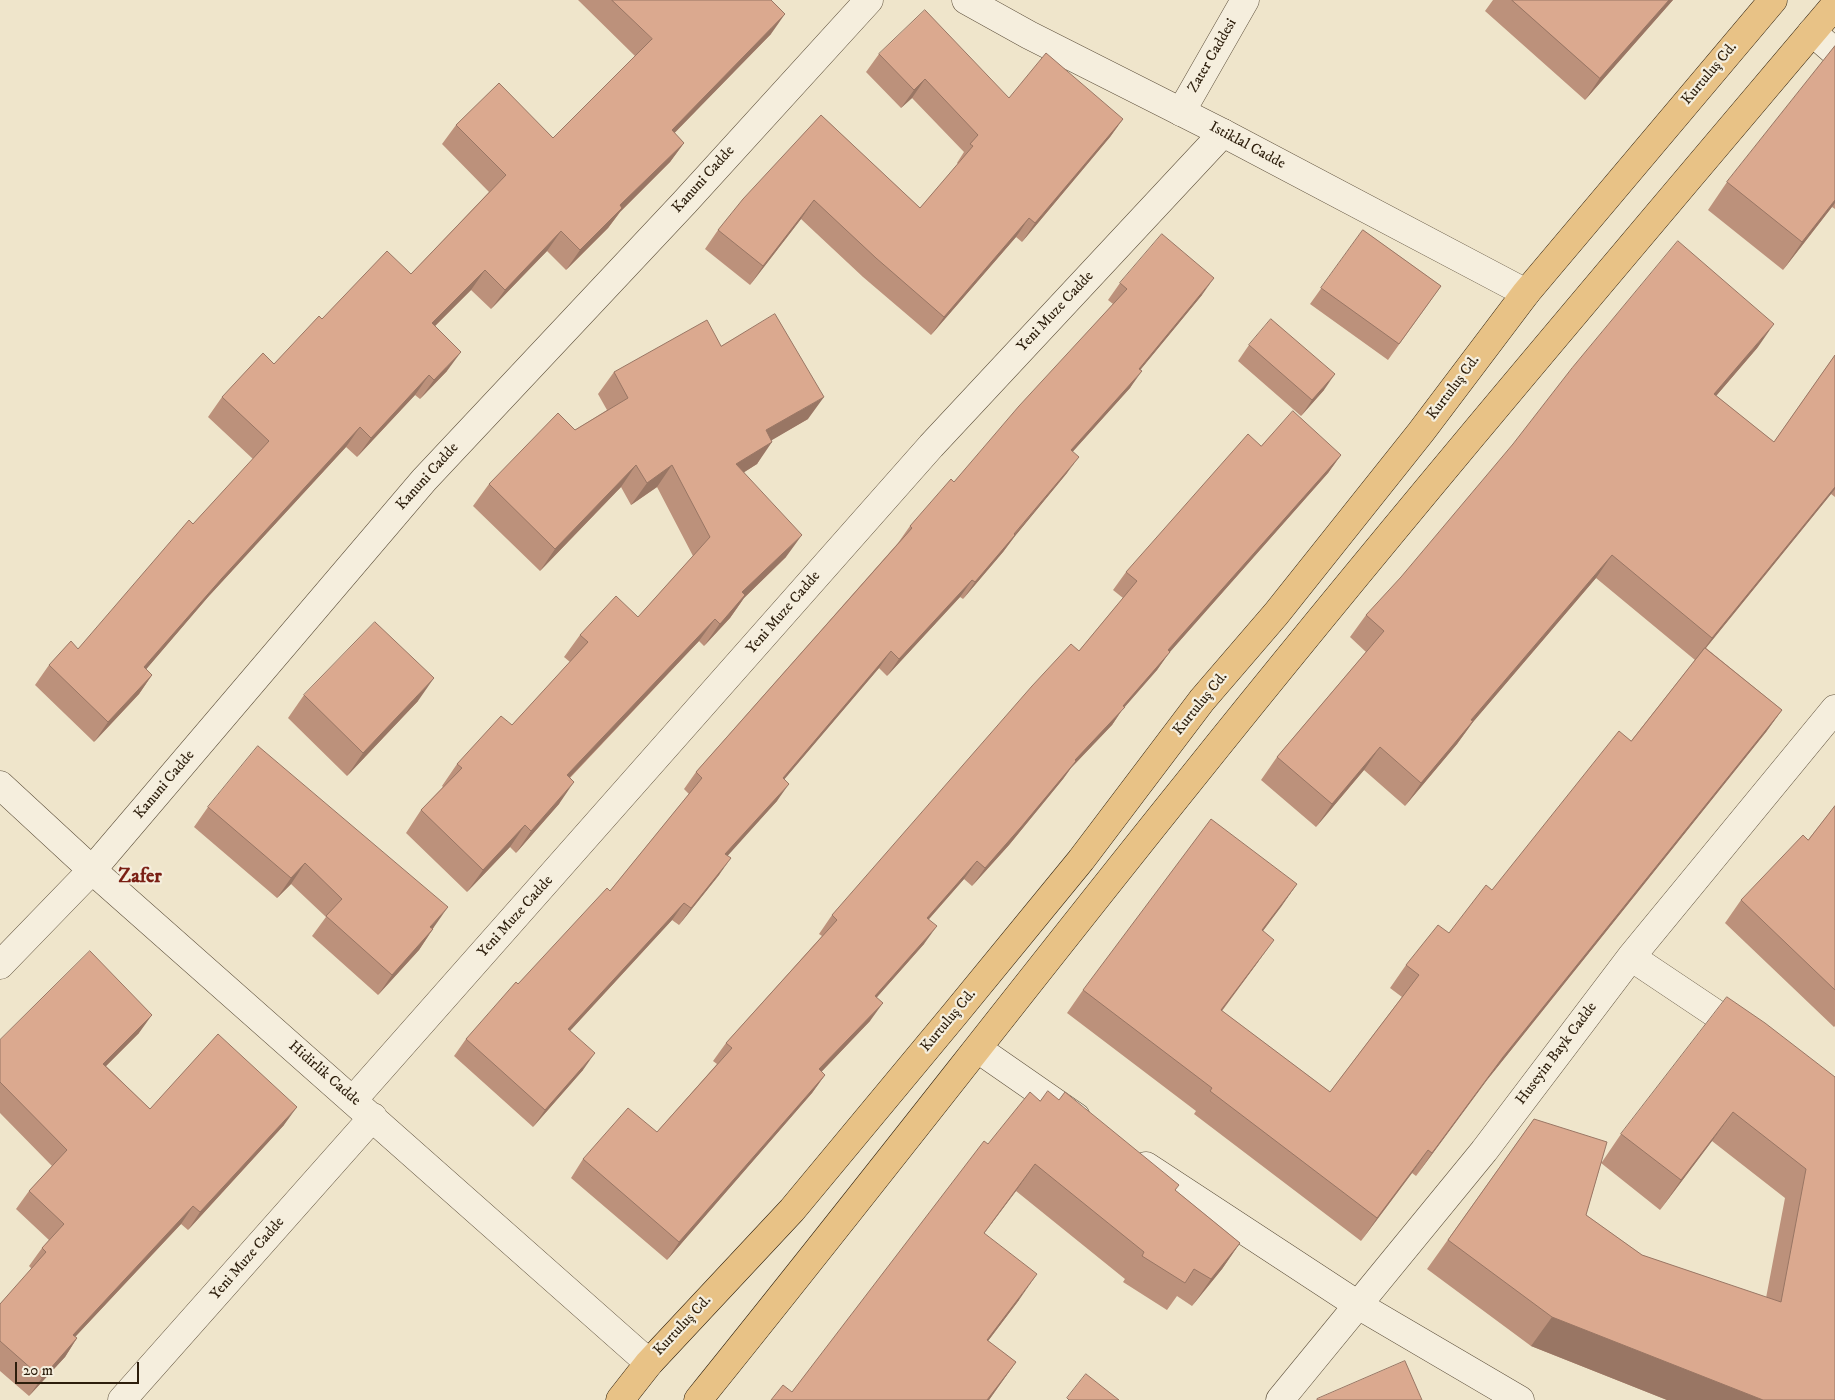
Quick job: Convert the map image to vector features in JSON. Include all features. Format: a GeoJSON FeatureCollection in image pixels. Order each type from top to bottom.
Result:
{"type":"FeatureCollection","features":[{"type":"Feature","properties":{"kind":"main road","name":"Kurtuluş Cd."},"geometry":{"type":"LineString","coordinates":[[620,1400],[649,1363],[792,1210],[1082,860],[1202,700],[1343,530],[1526,293],[1773,0]]}},
{"type":"Feature","properties":{"kind":"main road"},"geometry":{"type":"LineString","coordinates":[[698,1400],[836,1229],[1213,751],[1577,310],[1835,5]]}},
{"type":"Feature","properties":{"kind":"street","name":"Kanuni Cadde"},"geometry":{"type":"LineString","coordinates":[[0,966],[92,870],[424,480],[685,202],[869,0]]}},
{"type":"Feature","properties":{"kind":"street","name":"Istiklal Cadde"},"geometry":{"type":"LineString","coordinates":[[966,0],[1029,35],[1223,133],[1526,293]]}},
{"type":"Feature","properties":{"kind":"street","name":"Zater Caddesi"},"geometry":{"type":"LineString","coordinates":[[1182,112],[1245,0]]}},
{"type":"Feature","properties":{"kind":"street"},"geometry":{"type":"LineString","coordinates":[[1812,32],[1835,52]]}},
{"type":"Feature","properties":{"kind":"street","name":"Yeni Muze Cadde"},"geometry":{"type":"LineString","coordinates":[[122,1400],[363,1108],[931,446],[1223,133]]}},
{"type":"Feature","properties":{"kind":"street","name":"Huseyin Bayk Cadde"},"geometry":{"type":"LineString","coordinates":[[1280,1400],[1484,1150],[1631,957],[1835,709]]}},
{"type":"Feature","properties":{"kind":"street","name":"Hidirlik Cadde"},"geometry":{"type":"LineString","coordinates":[[0,785],[92,870],[649,1363]]}},
{"type":"Feature","properties":{"kind":"street"},"geometry":{"type":"LineString","coordinates":[[1631,957],[1770,1050]]}},
{"type":"Feature","properties":{"kind":"street"},"geometry":{"type":"LineString","coordinates":[[978,1050],[1097,1132]]}},
{"type":"Feature","properties":{"kind":"street"},"geometry":{"type":"LineString","coordinates":[[1129,1154],[1358,1305],[1520,1400]]}},
{"type":"Feature","properties":{"kind":"building"},"geometry":{"type":"Polygon","coordinates":[[[612,0],[771,0],[785,14],[672,130],[684,143],[620,205],[622,208],[580,250],[561,231],[505,290],[485,270],[432,323],[461,352],[434,380],[429,375],[371,438],[360,427],[222,578],[144,667],[152,675],[108,722],[49,665],[71,641],[78,649],[189,520],[193,524],[269,441],[222,397],[263,353],[274,364],[319,316],[322,319],[387,251],[411,274],[506,175],[456,125],[499,83],[553,138],[652,39],[612,0]]]}},
{"type":"Feature","properties":{"kind":"building"},"geometry":{"type":"Polygon","coordinates":[[[1512,0],[1669,0],[1600,78],[1512,0]]]}},
{"type":"Feature","properties":{"kind":"building"},"geometry":{"type":"Polygon","coordinates":[[[925,10],[1009,98],[1046,53],[1123,119],[1035,223],[1029,218],[944,317],[876,258],[814,200],[763,266],[718,230],[743,199],[821,115],[920,208],[973,146],[970,144],[978,135],[925,79],[914,90],[879,54],[925,10]]]}},
{"type":"Feature","properties":{"kind":"building"},"geometry":{"type":"Polygon","coordinates":[[[1835,46],[1835,200],[1802,242],[1727,182],[1835,46]]]}},
{"type":"Feature","properties":{"kind":"building"},"geometry":{"type":"Polygon","coordinates":[[[1363,230],[1441,286],[1399,344],[1321,288],[1363,230]]]}},
{"type":"Feature","properties":{"kind":"building"},"geometry":{"type":"Polygon","coordinates":[[[1162,234],[1214,278],[1139,369],[1142,371],[1071,450],[1079,457],[975,582],[972,580],[899,659],[891,651],[783,778],[789,784],[725,854],[731,858],[691,908],[684,903],[568,1029],[595,1053],[545,1110],[466,1039],[516,982],[518,984],[607,888],[610,891],[702,778],[696,772],[912,528],[910,526],[951,479],[954,482],[1019,406],[1127,289],[1120,283],[1162,234]]]}},
{"type":"Feature","properties":{"kind":"building"},"geometry":{"type":"Polygon","coordinates":[[[1678,241],[1774,324],[1714,394],[1774,442],[1835,355],[1835,487],[1712,638],[1612,555],[1471,720],[1473,721],[1421,783],[1380,747],[1332,804],[1277,757],[1384,631],[1366,615],[1401,577],[1513,444],[1572,368],[1678,241]]]}},
{"type":"Feature","properties":{"kind":"building"},"geometry":{"type":"Polygon","coordinates":[[[775,314],[824,397],[766,430],[772,442],[736,464],[802,535],[742,592],[745,595],[720,624],[715,619],[567,775],[574,782],[531,831],[525,825],[483,870],[421,810],[462,768],[457,764],[501,716],[512,725],[588,642],[580,635],[616,596],[638,617],[710,537],[672,465],[647,483],[636,465],[555,549],[489,484],[558,413],[575,430],[628,398],[614,372],[707,320],[721,346],[775,314]]]}},
{"type":"Feature","properties":{"kind":"building"},"geometry":{"type":"Polygon","coordinates":[[[1271,319],[1335,374],[1312,400],[1249,345],[1271,319]]]}},
{"type":"Feature","properties":{"kind":"building"},"geometry":{"type":"Polygon","coordinates":[[[1293,411],[1341,455],[1168,650],[1170,652],[1123,706],[1125,707],[1075,760],[985,868],[977,861],[927,918],[937,926],[875,996],[883,1003],[819,1069],[825,1075],[679,1242],[583,1159],[628,1108],[657,1132],[732,1048],[726,1043],[837,920],[832,915],[1032,686],[1071,644],[1079,651],[1137,581],[1126,572],[1248,434],[1261,446],[1293,411]]]}},
{"type":"Feature","properties":{"kind":"building"},"geometry":{"type":"Polygon","coordinates":[[[375,622],[434,678],[363,753],[304,695],[375,622]]]}},
{"type":"Feature","properties":{"kind":"building"},"geometry":{"type":"Polygon","coordinates":[[[1705,648],[1782,710],[1503,1057],[1432,1153],[1428,1150],[1377,1218],[1210,1091],[1212,1088],[1083,990],[1211,819],[1297,884],[1262,930],[1274,940],[1221,1010],[1330,1092],[1419,975],[1406,965],[1438,925],[1449,933],[1486,885],[1492,890],[1619,731],[1631,741],[1705,648]]]}},
{"type":"Feature","properties":{"kind":"building"},"geometry":{"type":"Polygon","coordinates":[[[258,746],[448,907],[430,927],[433,929],[392,975],[326,916],[342,899],[305,863],[291,878],[208,807],[258,746]]]}},
{"type":"Feature","properties":{"kind":"building"},"geometry":{"type":"Polygon","coordinates":[[[1835,806],[1835,990],[1741,900],[1803,835],[1808,840],[1835,806]]]}},
{"type":"Feature","properties":{"kind":"building"},"geometry":{"type":"Polygon","coordinates":[[[90,951],[152,1015],[103,1064],[150,1109],[218,1034],[297,1107],[200,1212],[193,1206],[73,1335],[77,1338],[42,1378],[0,1341],[0,1304],[46,1252],[42,1248],[64,1224],[29,1191],[67,1150],[0,1082],[0,1040],[90,951]]]}},
{"type":"Feature","properties":{"kind":"building"},"geometry":{"type":"Polygon","coordinates":[[[1727,997],[1765,1023],[1835,1077],[1835,1400],[1763,1400],[1552,1317],[1448,1240],[1534,1119],[1607,1142],[1586,1215],[1642,1255],[1781,1302],[1806,1169],[1733,1112],[1681,1180],[1621,1134],[1727,997]]]}},
{"type":"Feature","properties":{"kind":"building"},"geometry":{"type":"Polygon","coordinates":[[[1048,1091],[1059,1100],[1065,1092],[1179,1185],[1175,1190],[1240,1243],[1211,1279],[1194,1269],[1185,1283],[1142,1256],[1144,1252],[1035,1164],[984,1233],[1037,1274],[987,1340],[1016,1362],[987,1400],[771,1400],[783,1385],[792,1392],[984,1141],[988,1144],[1030,1092],[1040,1101],[1048,1091]]]}},
{"type":"Feature","properties":{"kind":"building"},"geometry":{"type":"Polygon","coordinates":[[[1405,1361],[1422,1400],[1317,1400],[1317,1399],[1405,1361]]]}},
{"type":"Feature","properties":{"kind":"building"},"geometry":{"type":"Polygon","coordinates":[[[1086,1374],[1119,1400],[1069,1400],[1067,1398],[1086,1374]]]}},
{"type":"Feature","properties":{"kind":"district","name":"Zafer"},"geometry":{"type":"Point","coordinates":[140,878]}}]}
